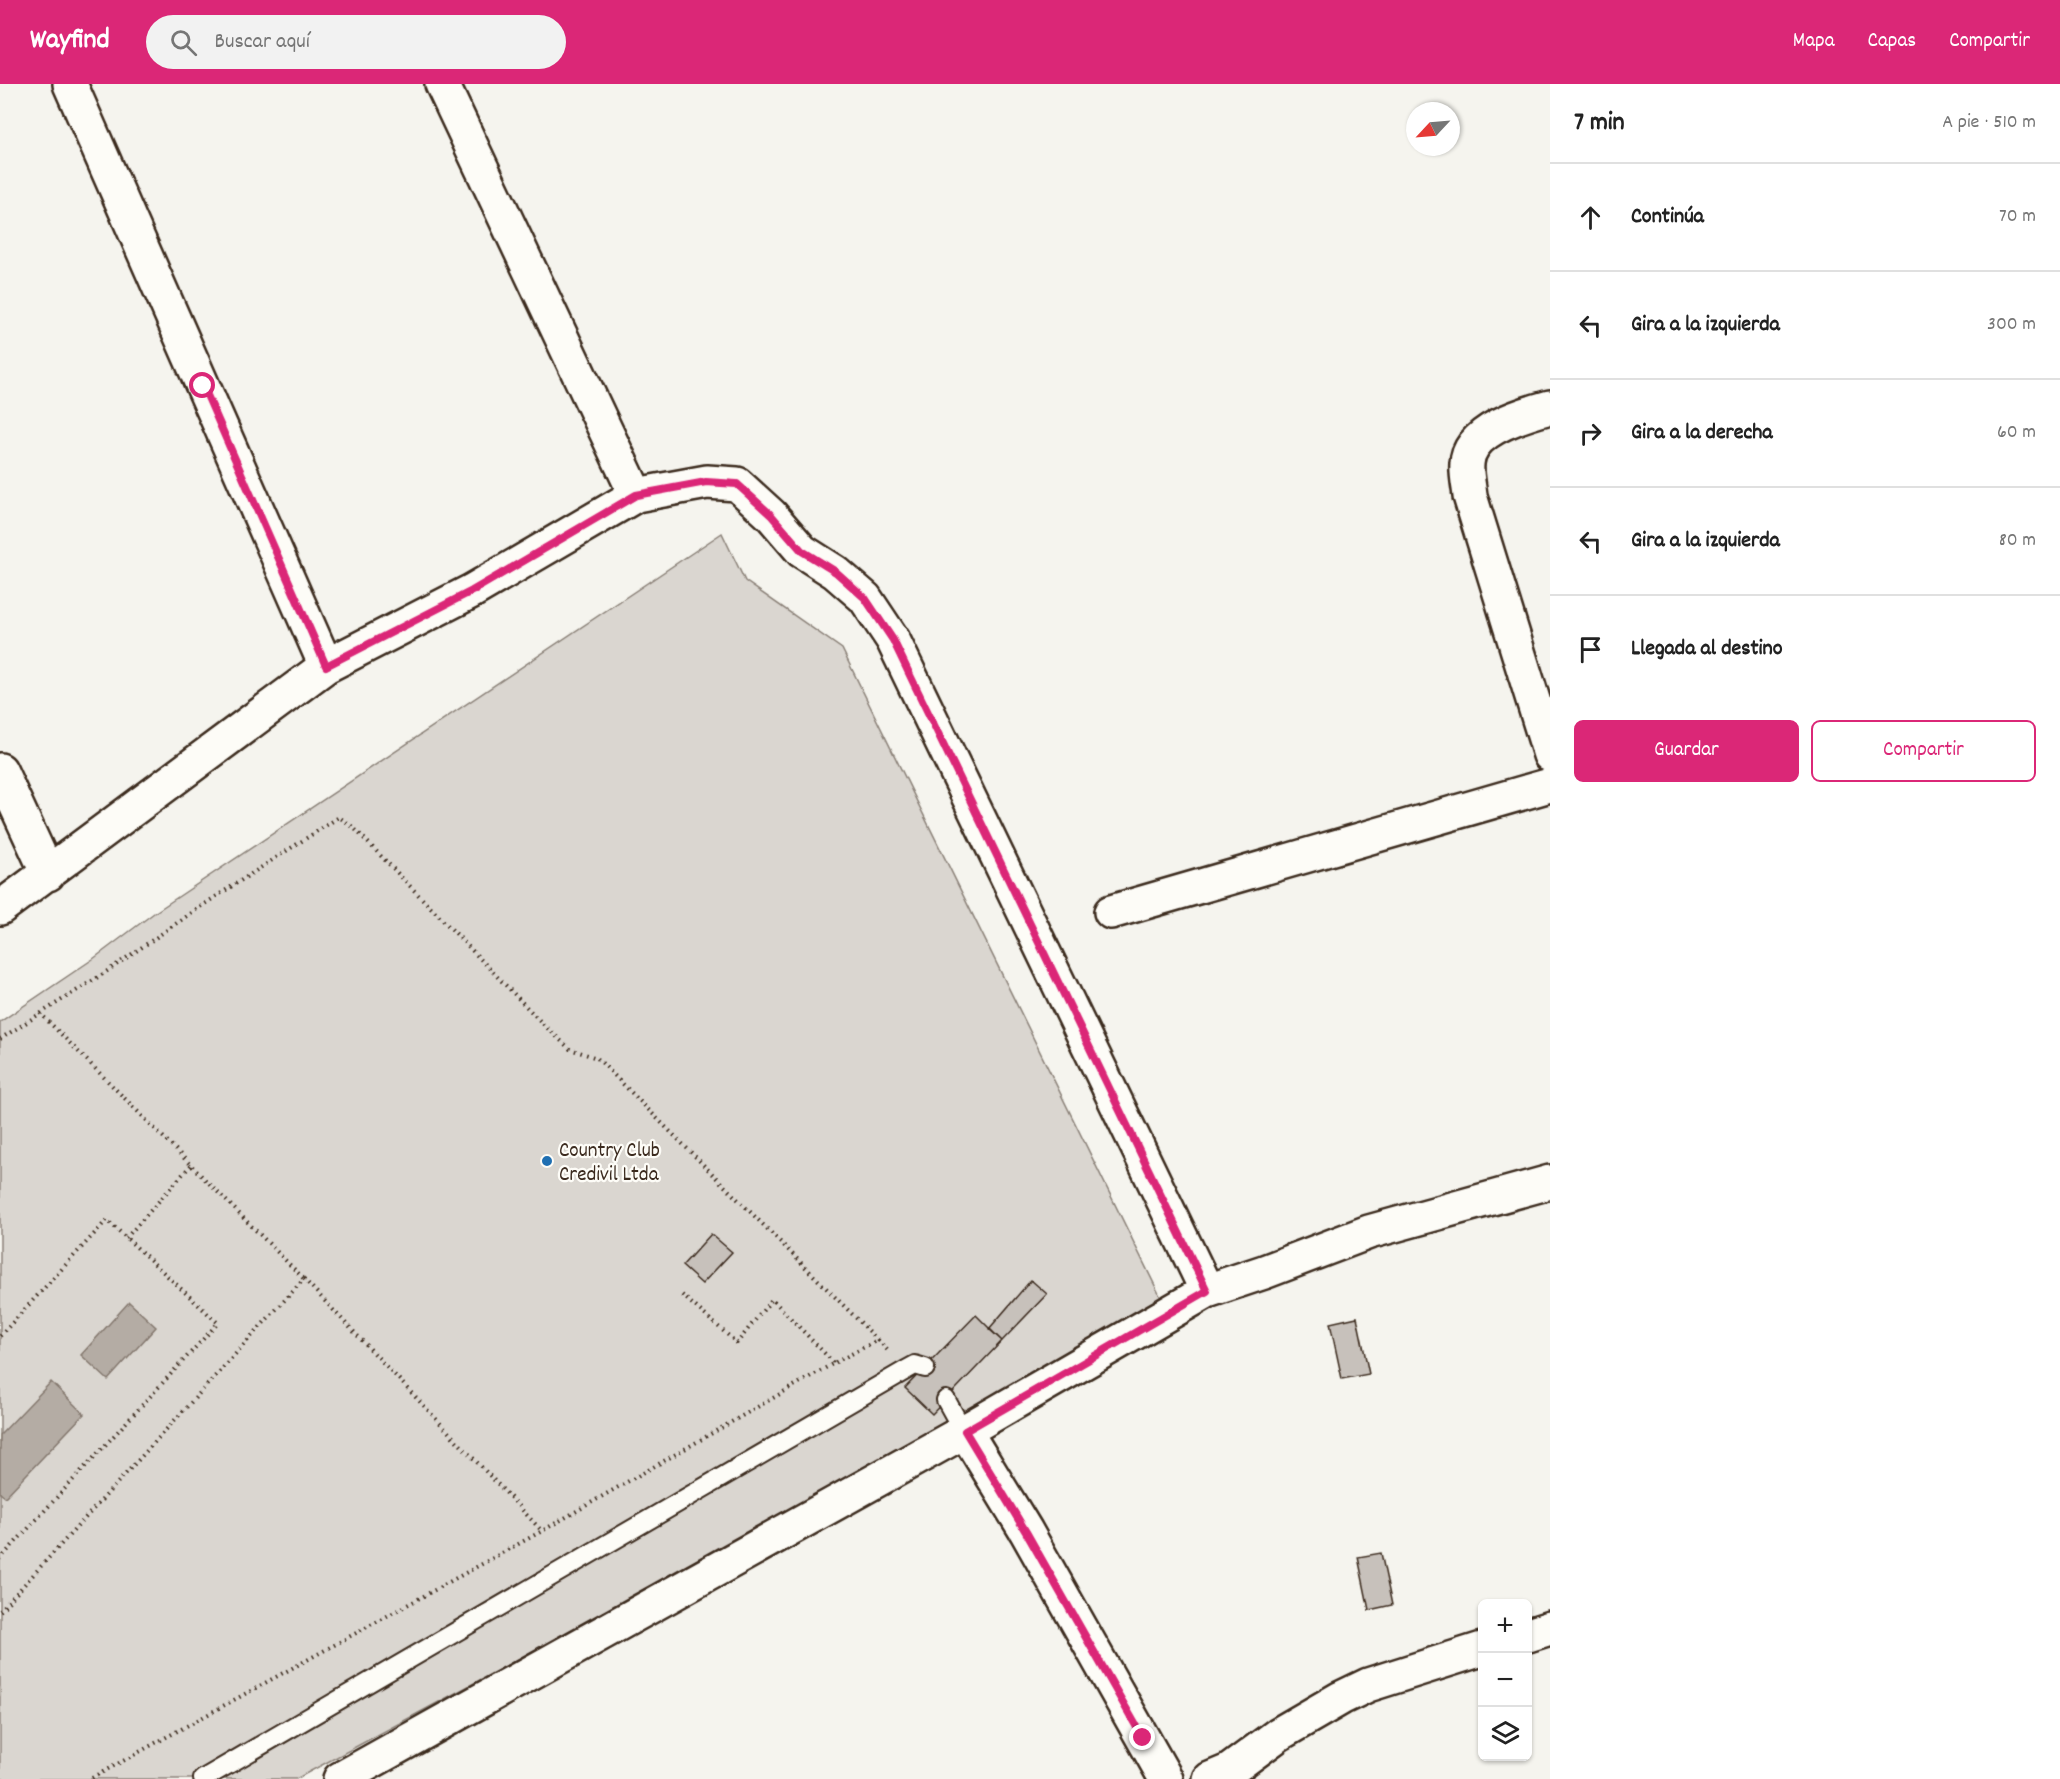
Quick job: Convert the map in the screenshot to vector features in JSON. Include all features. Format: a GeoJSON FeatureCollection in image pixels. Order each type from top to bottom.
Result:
{"type":"FeatureCollection","features":[{"type":"Feature","properties":{"kind":"street"},"geometry":{"type":"LineString","coordinates":[[70,84],[326,666]]}},
{"type":"Feature","properties":{"kind":"street"},"geometry":{"type":"LineString","coordinates":[[442,84],[636,495]]}},
{"type":"Feature","properties":{"kind":"street"},"geometry":{"type":"LineString","coordinates":[[1550,407],[1525,413],[1498,425],[1476,442],[1466,462],[1470,496],[1550,755]]}},
{"type":"Feature","properties":{"kind":"street"},"geometry":{"type":"LineString","coordinates":[[0,908],[326,666],[472,591],[636,495],[706,482],[737,484],[771,515],[802,551],[836,572],[865,598],[893,640],[1207,1291]]}},
{"type":"Feature","properties":{"kind":"street"},"geometry":{"type":"LineString","coordinates":[[0,770],[48,874]]}},
{"type":"Feature","properties":{"kind":"street"},"geometry":{"type":"LineString","coordinates":[[1111,912],[1550,785]]}},
{"type":"Feature","properties":{"kind":"street"},"geometry":{"type":"LineString","coordinates":[[340,1779],[965,1431],[1207,1291],[1369,1232],[1550,1182]]}},
{"type":"Feature","properties":{"kind":"street"},"geometry":{"type":"LineString","coordinates":[[965,1431],[1026,1532],[1166,1779]]}},
{"type":"Feature","properties":{"kind":"street"},"geometry":{"type":"LineString","coordinates":[[1532,1633],[1550,1628]]}},
{"type":"Feature","properties":{"kind":"street"},"geometry":{"type":"LineString","coordinates":[[1210,1779],[1229,1771],[1279,1734],[1368,1685],[1478,1650]]}},
{"type":"Feature","properties":{"kind":"lane"},"geometry":{"type":"LineString","coordinates":[[203,1779],[906,1370],[915,1365],[925,1368]]}},
{"type":"Feature","properties":{"kind":"lane"},"geometry":{"type":"LineString","coordinates":[[946,1400],[965,1431]]}},
{"type":"Feature","properties":{"kind":"path"},"geometry":{"type":"LineString","coordinates":[[0,1039],[103,974],[203,905],[339,817],[352,827],[544,1025],[570,1048],[597,1058],[878,1340],[542,1531],[90,1779]]}},
{"type":"Feature","properties":{"kind":"path"},"geometry":{"type":"LineString","coordinates":[[40,1013],[304,1279],[542,1531]]}},
{"type":"Feature","properties":{"kind":"path"},"geometry":{"type":"LineString","coordinates":[[126,1238],[191,1165]]}},
{"type":"Feature","properties":{"kind":"path"},"geometry":{"type":"LineString","coordinates":[[0,1336],[107,1220],[218,1323],[0,1559]]}},
{"type":"Feature","properties":{"kind":"path"},"geometry":{"type":"LineString","coordinates":[[0,1611],[304,1279]]}},
{"type":"Feature","properties":{"kind":"path"},"geometry":{"type":"LineString","coordinates":[[682,1295],[737,1343],[772,1299],[834,1363]]}},
{"type":"Feature","properties":{"kind":"shaded area","name":"Country Club Credivil Ltda"},"geometry":{"type":"Polygon","coordinates":[[[722,533],[745,581],[842,649],[1162,1300],[901,1453],[296,1779],[0,1779],[0,1022],[93,959],[154,913],[722,533]]]}},
{"type":"Feature","properties":{"kind":"shaded area"},"geometry":{"type":"Polygon","coordinates":[[[129,1302],[156,1327],[108,1380],[81,1355],[129,1302]]]}},
{"type":"Feature","properties":{"kind":"shaded area"},"geometry":{"type":"Polygon","coordinates":[[[51,1382],[84,1414],[5,1497],[0,1493],[0,1435],[51,1382]]]}},
{"type":"Feature","properties":{"kind":"building"},"geometry":{"type":"Polygon","coordinates":[[[711,1234],[732,1252],[702,1284],[682,1266],[711,1234]]]}},
{"type":"Feature","properties":{"kind":"building"},"geometry":{"type":"Polygon","coordinates":[[[1031,1280],[1047,1294],[1002,1341],[989,1329],[1031,1280]]]}},
{"type":"Feature","properties":{"kind":"building"},"geometry":{"type":"Polygon","coordinates":[[[976,1315],[1002,1341],[932,1414],[905,1388],[976,1315]]]}},
{"type":"Feature","properties":{"kind":"building"},"geometry":{"type":"Polygon","coordinates":[[[1357,1317],[1369,1374],[1342,1379],[1330,1323],[1357,1317]]]}},
{"type":"Feature","properties":{"kind":"building"},"geometry":{"type":"Polygon","coordinates":[[[1381,1553],[1392,1605],[1369,1610],[1358,1557],[1381,1553]]]}},
{"type":"Feature","properties":{"kind":"place","name":"Country Club Credivil Ltda"},"geometry":{"type":"Point","coordinates":[547,1161]}},
{"type":"Feature","properties":{"kind":"route"},"geometry":{"type":"LineString","coordinates":[[203,386],[326,666],[472,591],[636,495],[706,482],[737,484],[771,515],[802,551],[836,572],[865,598],[893,640],[1207,1291],[965,1431],[1026,1532],[1143,1738]]}}]}
